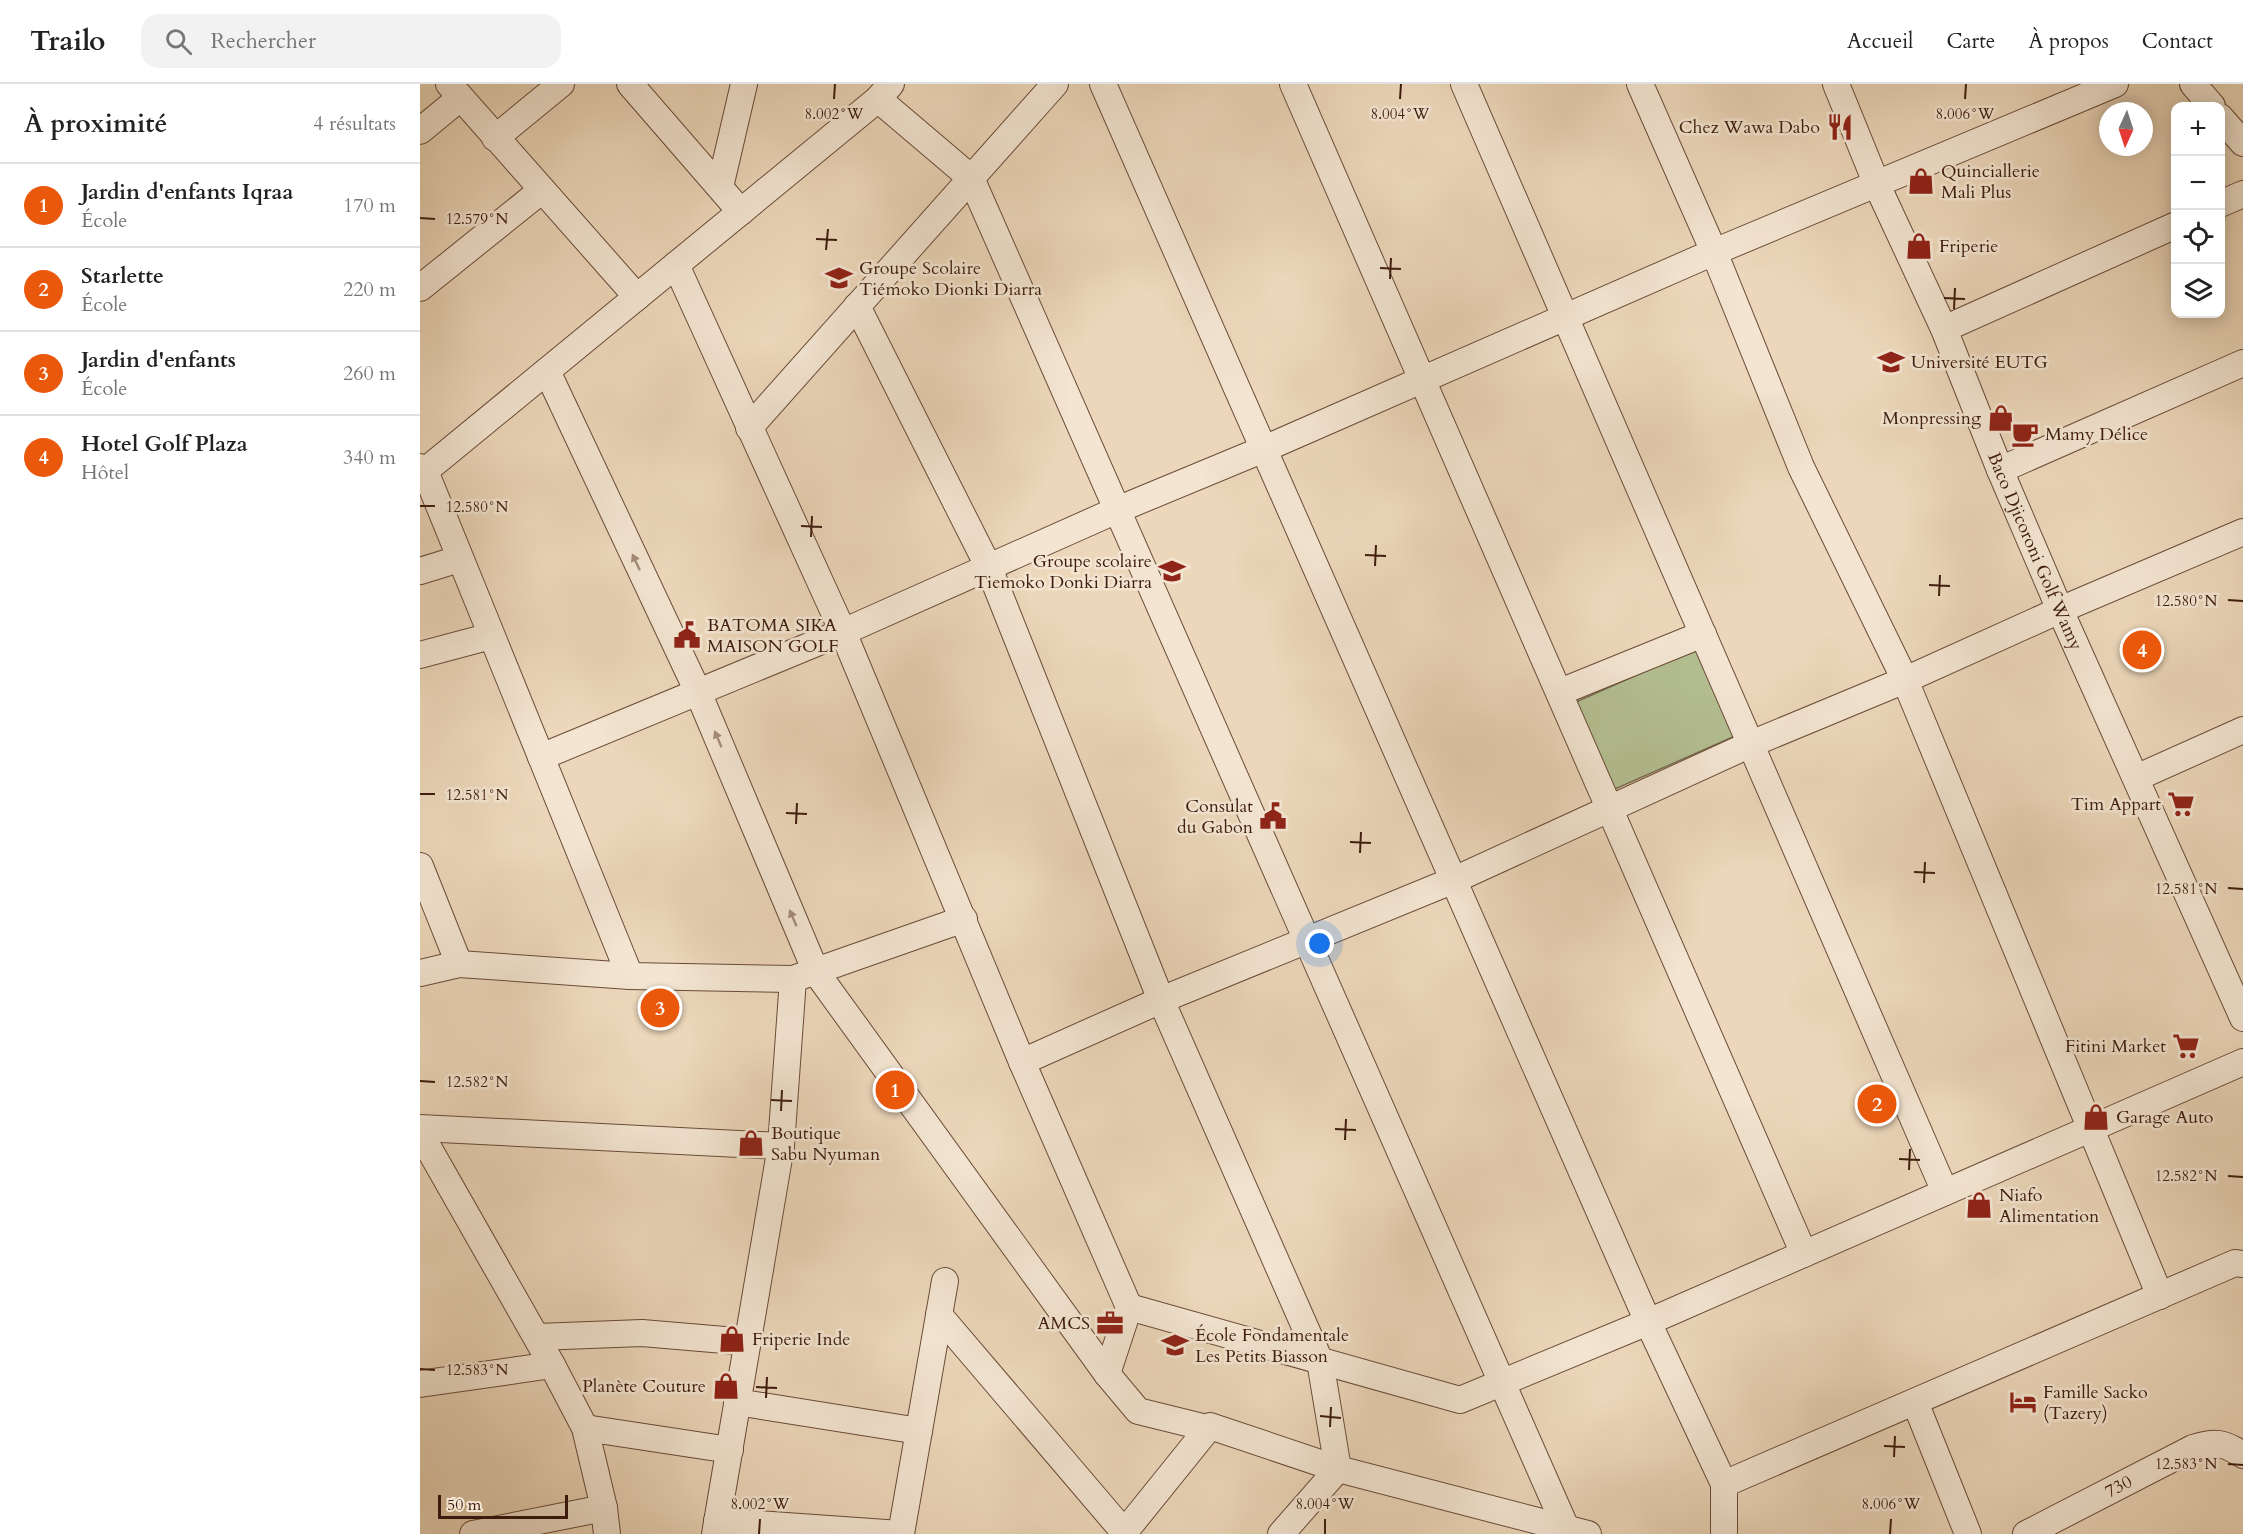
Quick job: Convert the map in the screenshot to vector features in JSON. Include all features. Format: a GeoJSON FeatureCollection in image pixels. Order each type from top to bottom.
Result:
{"type":"FeatureCollection","features":[{"type":"Feature","properties":{"kind":"street"},"geometry":{"type":"LineString","coordinates":[[495,138],[561,84]]}},
{"type":"Feature","properties":{"kind":"street"},"geometry":{"type":"LineString","coordinates":[[630,84],[741,212]]}},
{"type":"Feature","properties":{"kind":"street"},"geometry":{"type":"LineString","coordinates":[[720,188],[744,84]]}},
{"type":"Feature","properties":{"kind":"street"},"geometry":{"type":"LineString","coordinates":[[749,428],[1055,84]]}},
{"type":"Feature","properties":{"kind":"street"},"geometry":{"type":"LineString","coordinates":[[1103,84],[1648,1322],[1724,1484],[1724,1534]]}},
{"type":"Feature","properties":{"kind":"street"},"geometry":{"type":"LineString","coordinates":[[1293,84],[1804,1254]]}},
{"type":"Feature","properties":{"kind":"street"},"geometry":{"type":"LineString","coordinates":[[1464,84],[1945,1192]]}},
{"type":"Feature","properties":{"kind":"street"},"geometry":{"type":"LineString","coordinates":[[1640,84],[1714,252],[1801,467],[1905,681],[2160,1296]]}},
{"type":"Feature","properties":{"kind":"street","name":"Baco Djicoroni Golf Wamy"},"geometry":{"type":"LineString","coordinates":[[1836,84],[1877,185],[1944,329],[2000,470],[2060,610],[2243,1017]]}},
{"type":"Feature","properties":{"kind":"street"},"geometry":{"type":"LineString","coordinates":[[541,757],[843,632],[1117,510],[1264,449],[1714,252],[2115,84]]}},
{"type":"Feature","properties":{"kind":"street"},"geometry":{"type":"LineString","coordinates":[[2193,84],[2209,102]]}},
{"type":"Feature","properties":{"kind":"street"},"geometry":{"type":"LineString","coordinates":[[630,976],[422,469],[547,371],[741,212],[883,89],[971,178],[1502,1383],[1577,1531]]}},
{"type":"Feature","properties":{"kind":"street"},"geometry":{"type":"LineString","coordinates":[[420,131],[455,91],[637,297]]}},
{"type":"Feature","properties":{"kind":"street"},"geometry":{"type":"LineString","coordinates":[[2225,123],[2243,143]]}},
{"type":"Feature","properties":{"kind":"street"},"geometry":{"type":"LineString","coordinates":[[420,288],[542,190]]}},
{"type":"Feature","properties":{"kind":"street"},"geometry":{"type":"LineString","coordinates":[[2225,202],[2243,194]]}},
{"type":"Feature","properties":{"kind":"street"},"geometry":{"type":"LineString","coordinates":[[1944,329],[2171,227]]}},
{"type":"Feature","properties":{"kind":"street"},"geometry":{"type":"LineString","coordinates":[[676,265],[843,632],[1022,1062],[1129,1307],[1107,1374]]}},
{"type":"Feature","properties":{"kind":"street"},"geometry":{"type":"LineString","coordinates":[[857,306],[989,568],[1161,1000],[1320,1361],[1338,1469],[1292,1529]]}},
{"type":"Feature","properties":{"kind":"street"},"geometry":{"type":"LineString","coordinates":[[2000,470],[2243,363]]}},
{"type":"Feature","properties":{"kind":"street"},"geometry":{"type":"LineString","coordinates":[[547,371],[698,692],[804,976],[1138,1412],[1207,1428],[1210,1426],[1338,1469],[1534,1527],[1577,1531]]}},
{"type":"Feature","properties":{"kind":"street"},"geometry":{"type":"LineString","coordinates":[[1022,1062],[1161,1000],[1454,880],[1751,744],[1905,681],[2060,610],[2243,532]]}},
{"type":"Feature","properties":{"kind":"street"},"geometry":{"type":"LineString","coordinates":[[420,571],[459,559]]}},
{"type":"Feature","properties":{"kind":"street"},"geometry":{"type":"LineString","coordinates":[[1560,692],[1703,634]]}},
{"type":"Feature","properties":{"kind":"street"},"geometry":{"type":"LineString","coordinates":[[420,655],[491,636]]}},
{"type":"Feature","properties":{"kind":"street"},"geometry":{"type":"LineString","coordinates":[[2136,778],[2243,730]]}},
{"type":"Feature","properties":{"kind":"street"},"geometry":{"type":"LineString","coordinates":[[420,866],[459,964]]}},
{"type":"Feature","properties":{"kind":"street"},"geometry":{"type":"LineString","coordinates":[[420,973],[459,964],[630,976],[804,976],[964,919]]}},
{"type":"Feature","properties":{"kind":"street"},"geometry":{"type":"LineString","coordinates":[[804,976],[781,1146],[716,1528],[900,1534],[945,1281]]}},
{"type":"Feature","properties":{"kind":"street"},"geometry":{"type":"LineString","coordinates":[[1129,1307],[1460,1400],[1648,1322],[2243,1062]]}},
{"type":"Feature","properties":{"kind":"street"},"geometry":{"type":"LineString","coordinates":[[420,1128],[781,1146]]}},
{"type":"Feature","properties":{"kind":"street"},"geometry":{"type":"LineString","coordinates":[[420,1133],[537,1337],[585,1428],[604,1508],[607,1534]]}},
{"type":"Feature","properties":{"kind":"street"},"geometry":{"type":"LineString","coordinates":[[1724,1484],[2235,1263],[2243,1264]]}},
{"type":"Feature","properties":{"kind":"street"},"geometry":{"type":"LineString","coordinates":[[939,1315],[1124,1533],[1207,1428]]}},
{"type":"Feature","properties":{"kind":"street"},"geometry":{"type":"LineString","coordinates":[[537,1337],[642,1333],[748,1341]]}},
{"type":"Feature","properties":{"kind":"street"},"geometry":{"type":"LineString","coordinates":[[420,1384],[552,1365]]}},
{"type":"Feature","properties":{"kind":"street"},"geometry":{"type":"LineString","coordinates":[[737,1402],[919,1431]]}},
{"type":"Feature","properties":{"kind":"street"},"geometry":{"type":"LineString","coordinates":[[1916,1402],[1968,1534]]}},
{"type":"Feature","properties":{"kind":"street"},"geometry":{"type":"LineString","coordinates":[[585,1428],[730,1450]]}},
{"type":"Feature","properties":{"kind":"street","name":"730"},"geometry":{"type":"LineString","coordinates":[[2026,1534],[2193,1448],[2210,1442],[2227,1445],[2243,1455]]}},
{"type":"Feature","properties":{"kind":"street"},"geometry":{"type":"LineString","coordinates":[[473,1534],[604,1508]]}},
{"type":"Feature","properties":{"kind":"green space"},"geometry":{"type":"Polygon","coordinates":[[[1695,649],[1735,736],[1615,789],[1576,702],[1695,649]]]}},
{"type":"Feature","properties":{"kind":"place","name":"Chez Wawa Dabo"},"geometry":{"type":"Point","coordinates":[1840,127]}},
{"type":"Feature","properties":{"kind":"place","name":"Quinciallerie Mali Plus"},"geometry":{"type":"Point","coordinates":[1921,181]}},
{"type":"Feature","properties":{"kind":"place","name":"Friperie"},"geometry":{"type":"Point","coordinates":[1919,246]}},
{"type":"Feature","properties":{"kind":"place","name":"Groupe Scolaire Tiémoko Dionki Diarra"},"geometry":{"type":"Point","coordinates":[839,278]}},
{"type":"Feature","properties":{"kind":"place","name":"Université EUTG"},"geometry":{"type":"Point","coordinates":[1891,362]}},
{"type":"Feature","properties":{"kind":"place","name":"Monpressing"},"geometry":{"type":"Point","coordinates":[2001,418]}},
{"type":"Feature","properties":{"kind":"place","name":"Mamy Délice"},"geometry":{"type":"Point","coordinates":[2025,434]}},
{"type":"Feature","properties":{"kind":"place","name":"Groupe scolaire Tiemoko Donki Diarra"},"geometry":{"type":"Point","coordinates":[1172,571]}},
{"type":"Feature","properties":{"kind":"place","name":"BATOMA SIKA MAISON GOLF"},"geometry":{"type":"Point","coordinates":[687,635]}},
{"type":"Feature","properties":{"kind":"place","name":"Hotel Golf Plaza"},"geometry":{"type":"Point","coordinates":[2142,650]}},
{"type":"Feature","properties":{"kind":"place","name":"Tim Appart"},"geometry":{"type":"Point","coordinates":[2181,804]}},
{"type":"Feature","properties":{"kind":"place","name":"Consulat du Gabon"},"geometry":{"type":"Point","coordinates":[1273,816]}},
{"type":"Feature","properties":{"kind":"place","name":"Jardin d'enfants"},"geometry":{"type":"Point","coordinates":[660,1008]}},
{"type":"Feature","properties":{"kind":"place","name":"Fitini Market"},"geometry":{"type":"Point","coordinates":[2186,1046]}},
{"type":"Feature","properties":{"kind":"place","name":"Jardin d'enfants Iqraa"},"geometry":{"type":"Point","coordinates":[895,1090]}},
{"type":"Feature","properties":{"kind":"place","name":"Starlette"},"geometry":{"type":"Point","coordinates":[1877,1104]}},
{"type":"Feature","properties":{"kind":"place","name":"Garage Auto"},"geometry":{"type":"Point","coordinates":[2096,1117]}},
{"type":"Feature","properties":{"kind":"place","name":"Boutique Sabu Nyuman"},"geometry":{"type":"Point","coordinates":[751,1143]}},
{"type":"Feature","properties":{"kind":"place","name":"Niafo Alimentation"},"geometry":{"type":"Point","coordinates":[1979,1205]}},
{"type":"Feature","properties":{"kind":"place","name":"AMCS"},"geometry":{"type":"Point","coordinates":[1110,1323]}},
{"type":"Feature","properties":{"kind":"place","name":"Friperie Inde"},"geometry":{"type":"Point","coordinates":[732,1339]}},
{"type":"Feature","properties":{"kind":"place","name":"École Fondamentale Les Petits Biasson"},"geometry":{"type":"Point","coordinates":[1175,1345]}},
{"type":"Feature","properties":{"kind":"place","name":"Planète Couture"},"geometry":{"type":"Point","coordinates":[726,1386]}},
{"type":"Feature","properties":{"kind":"place","name":"Famille Sacko (Tazery)"},"geometry":{"type":"Point","coordinates":[2023,1402]}}]}
